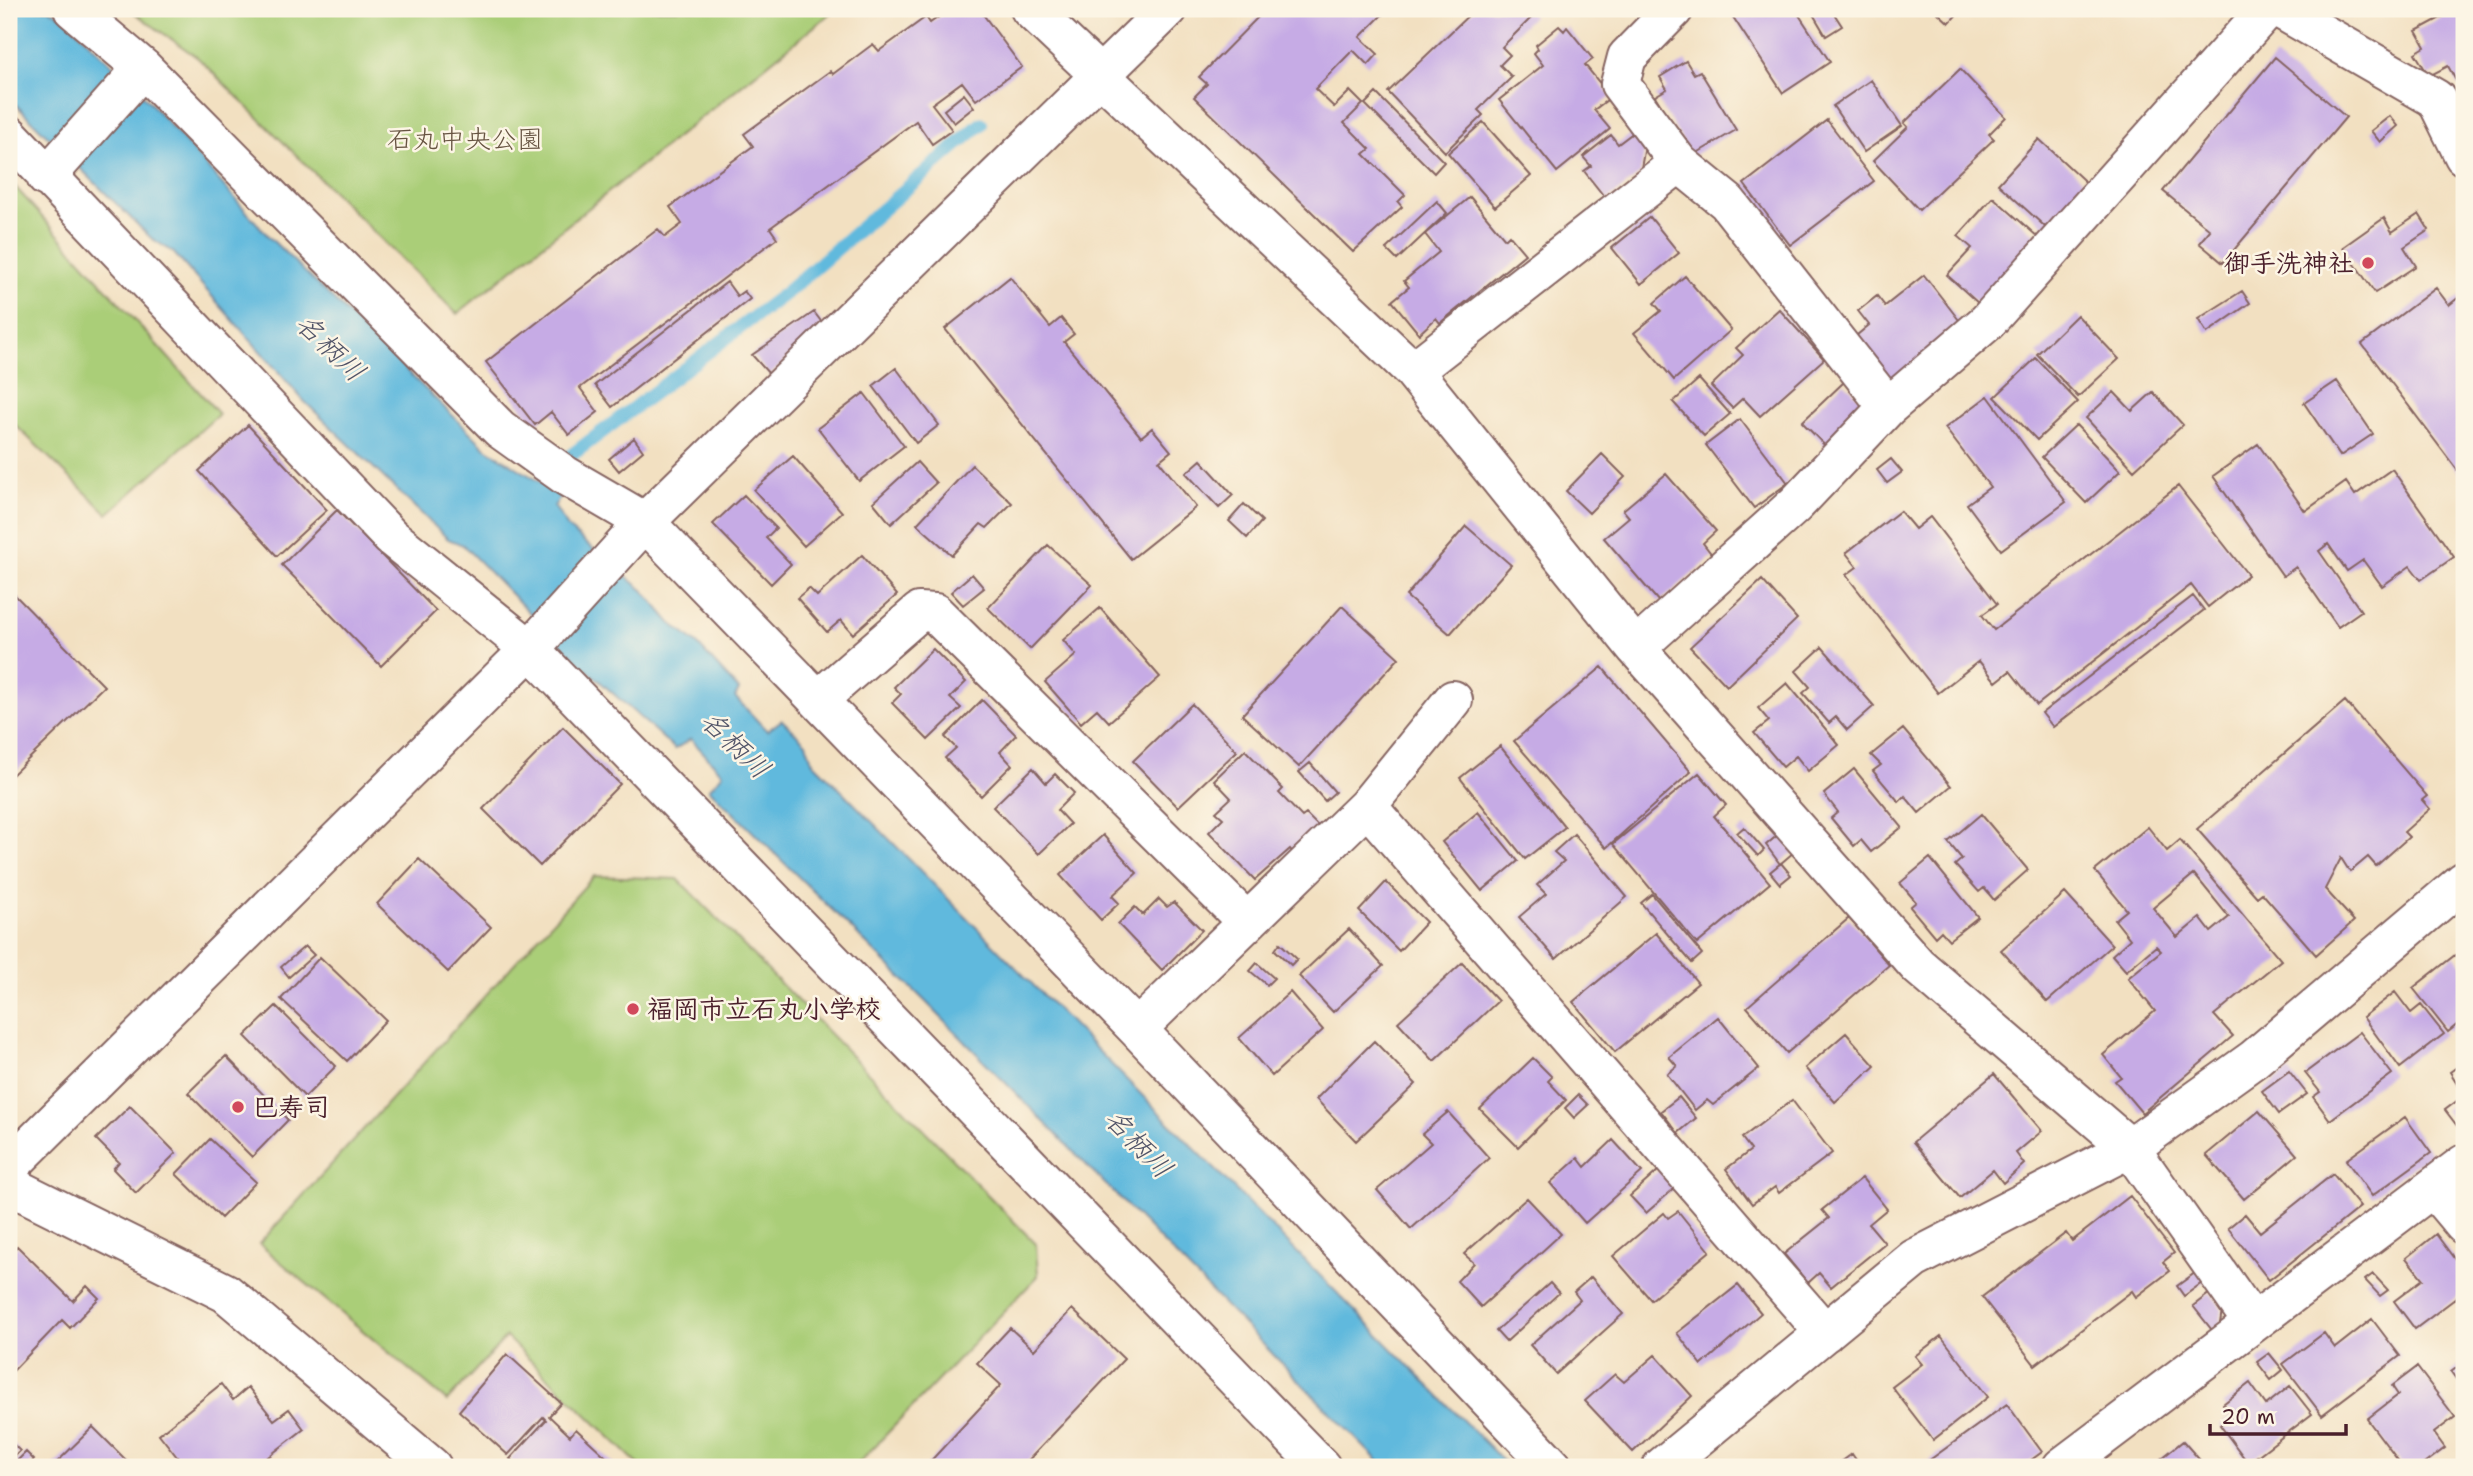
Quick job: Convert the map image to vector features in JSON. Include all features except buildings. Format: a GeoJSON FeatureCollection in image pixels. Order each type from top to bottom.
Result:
{"type":"FeatureCollection","features":[{"type":"Feature","properties":{"kind":"street"},"geometry":{"type":"LineString","coordinates":[[73,9],[143,68],[500,429],[553,466],[646,522],[1137,1029],[1553,1467]]}},
{"type":"Feature","properties":{"kind":"street"},"geometry":{"type":"LineString","coordinates":[[1030,9],[1413,371],[1636,649],[1918,966],[2130,1148],[2253,1323]]}},
{"type":"Feature","properties":{"kind":"street"},"geometry":{"type":"LineString","coordinates":[[9,1167],[530,649],[646,522],[1168,9]]}},
{"type":"Feature","properties":{"kind":"street"},"geometry":{"type":"LineString","coordinates":[[1674,9],[1627,57],[1620,84],[1679,163],[1727,202],[1888,407]]}},
{"type":"Feature","properties":{"kind":"street"},"geometry":{"type":"LineString","coordinates":[[1636,649],[1795,505],[1888,407],[1987,322],[2267,9]]}},
{"type":"Feature","properties":{"kind":"street"},"geometry":{"type":"LineString","coordinates":[[2280,9],[2436,99],[2464,156]]}},
{"type":"Feature","properties":{"kind":"street"},"geometry":{"type":"LineString","coordinates":[[46,177],[143,68]]}},
{"type":"Feature","properties":{"kind":"street"},"geometry":{"type":"LineString","coordinates":[[9,135],[46,177],[391,537],[530,649],[1321,1467]]}},
{"type":"Feature","properties":{"kind":"street"},"geometry":{"type":"LineString","coordinates":[[1413,371],[1679,163]]}},
{"type":"Feature","properties":{"kind":"street"},"geometry":{"type":"LineString","coordinates":[[818,700],[919,612],[935,613],[1247,922]]}},
{"type":"Feature","properties":{"kind":"street"},"geometry":{"type":"LineString","coordinates":[[1137,1029],[1367,806],[1453,700]]}},
{"type":"Feature","properties":{"kind":"street"},"geometry":{"type":"LineString","coordinates":[[1367,806],[1825,1333]]}},
{"type":"Feature","properties":{"kind":"street"},"geometry":{"type":"LineString","coordinates":[[1662,1467],[1914,1259],[2130,1148],[2254,1059],[2464,881]]}},
{"type":"Feature","properties":{"kind":"street"},"geometry":{"type":"LineString","coordinates":[[2062,1467],[2464,1164]]}},
{"type":"Feature","properties":{"kind":"street"},"geometry":{"type":"LineString","coordinates":[[9,1185],[226,1293],[432,1467]]}},
{"type":"Feature","properties":{"kind":"street"},"geometry":{"type":"LineString","coordinates":[[2433,1188],[2464,1225]]}},
{"type":"Feature","properties":{"kind":"green space","name":"石丸中央公園"},"geometry":{"type":"Polygon","coordinates":[[[129,9],[836,9],[457,314],[198,58],[129,9]]]}},
{"type":"Feature","properties":{"kind":"green space"},"geometry":{"type":"Polygon","coordinates":[[[9,180],[219,414],[108,514],[9,419],[9,180]]]}},
{"type":"Feature","properties":{"kind":"green space","name":"福岡市立石丸小学校"},"geometry":{"type":"Polygon","coordinates":[[[594,876],[678,879],[1036,1244],[1038,1276],[855,1467],[641,1467],[506,1337],[447,1401],[259,1244],[594,876]]]}},
{"type":"Feature","properties":{"kind":"water","name":"名柄川"},"geometry":{"type":"Polygon","coordinates":[[[9,9],[49,9],[63,17],[147,99],[269,237],[486,448],[562,496],[554,506],[569,529],[644,591],[671,623],[697,644],[739,690],[735,697],[767,731],[782,720],[806,743],[812,761],[1509,1467],[1384,1467],[926,1002],[709,789],[723,774],[691,739],[675,749],[576,660],[463,545],[448,539],[304,401],[173,252],[151,238],[9,98],[9,9]]]}},
{"type":"Feature","properties":{"kind":"waterway"},"geometry":{"type":"LineString","coordinates":[[557,466],[787,292],[981,124]]}},
{"type":"Feature","properties":{"kind":"place","name":"御手洗神社"},"geometry":{"type":"Point","coordinates":[2368,263]}},
{"type":"Feature","properties":{"kind":"place","name":"福岡市立石丸小学校"},"geometry":{"type":"Point","coordinates":[633,1009]}},
{"type":"Feature","properties":{"kind":"place","name":"巴寿司"},"geometry":{"type":"Point","coordinates":[238,1107]}}]}
